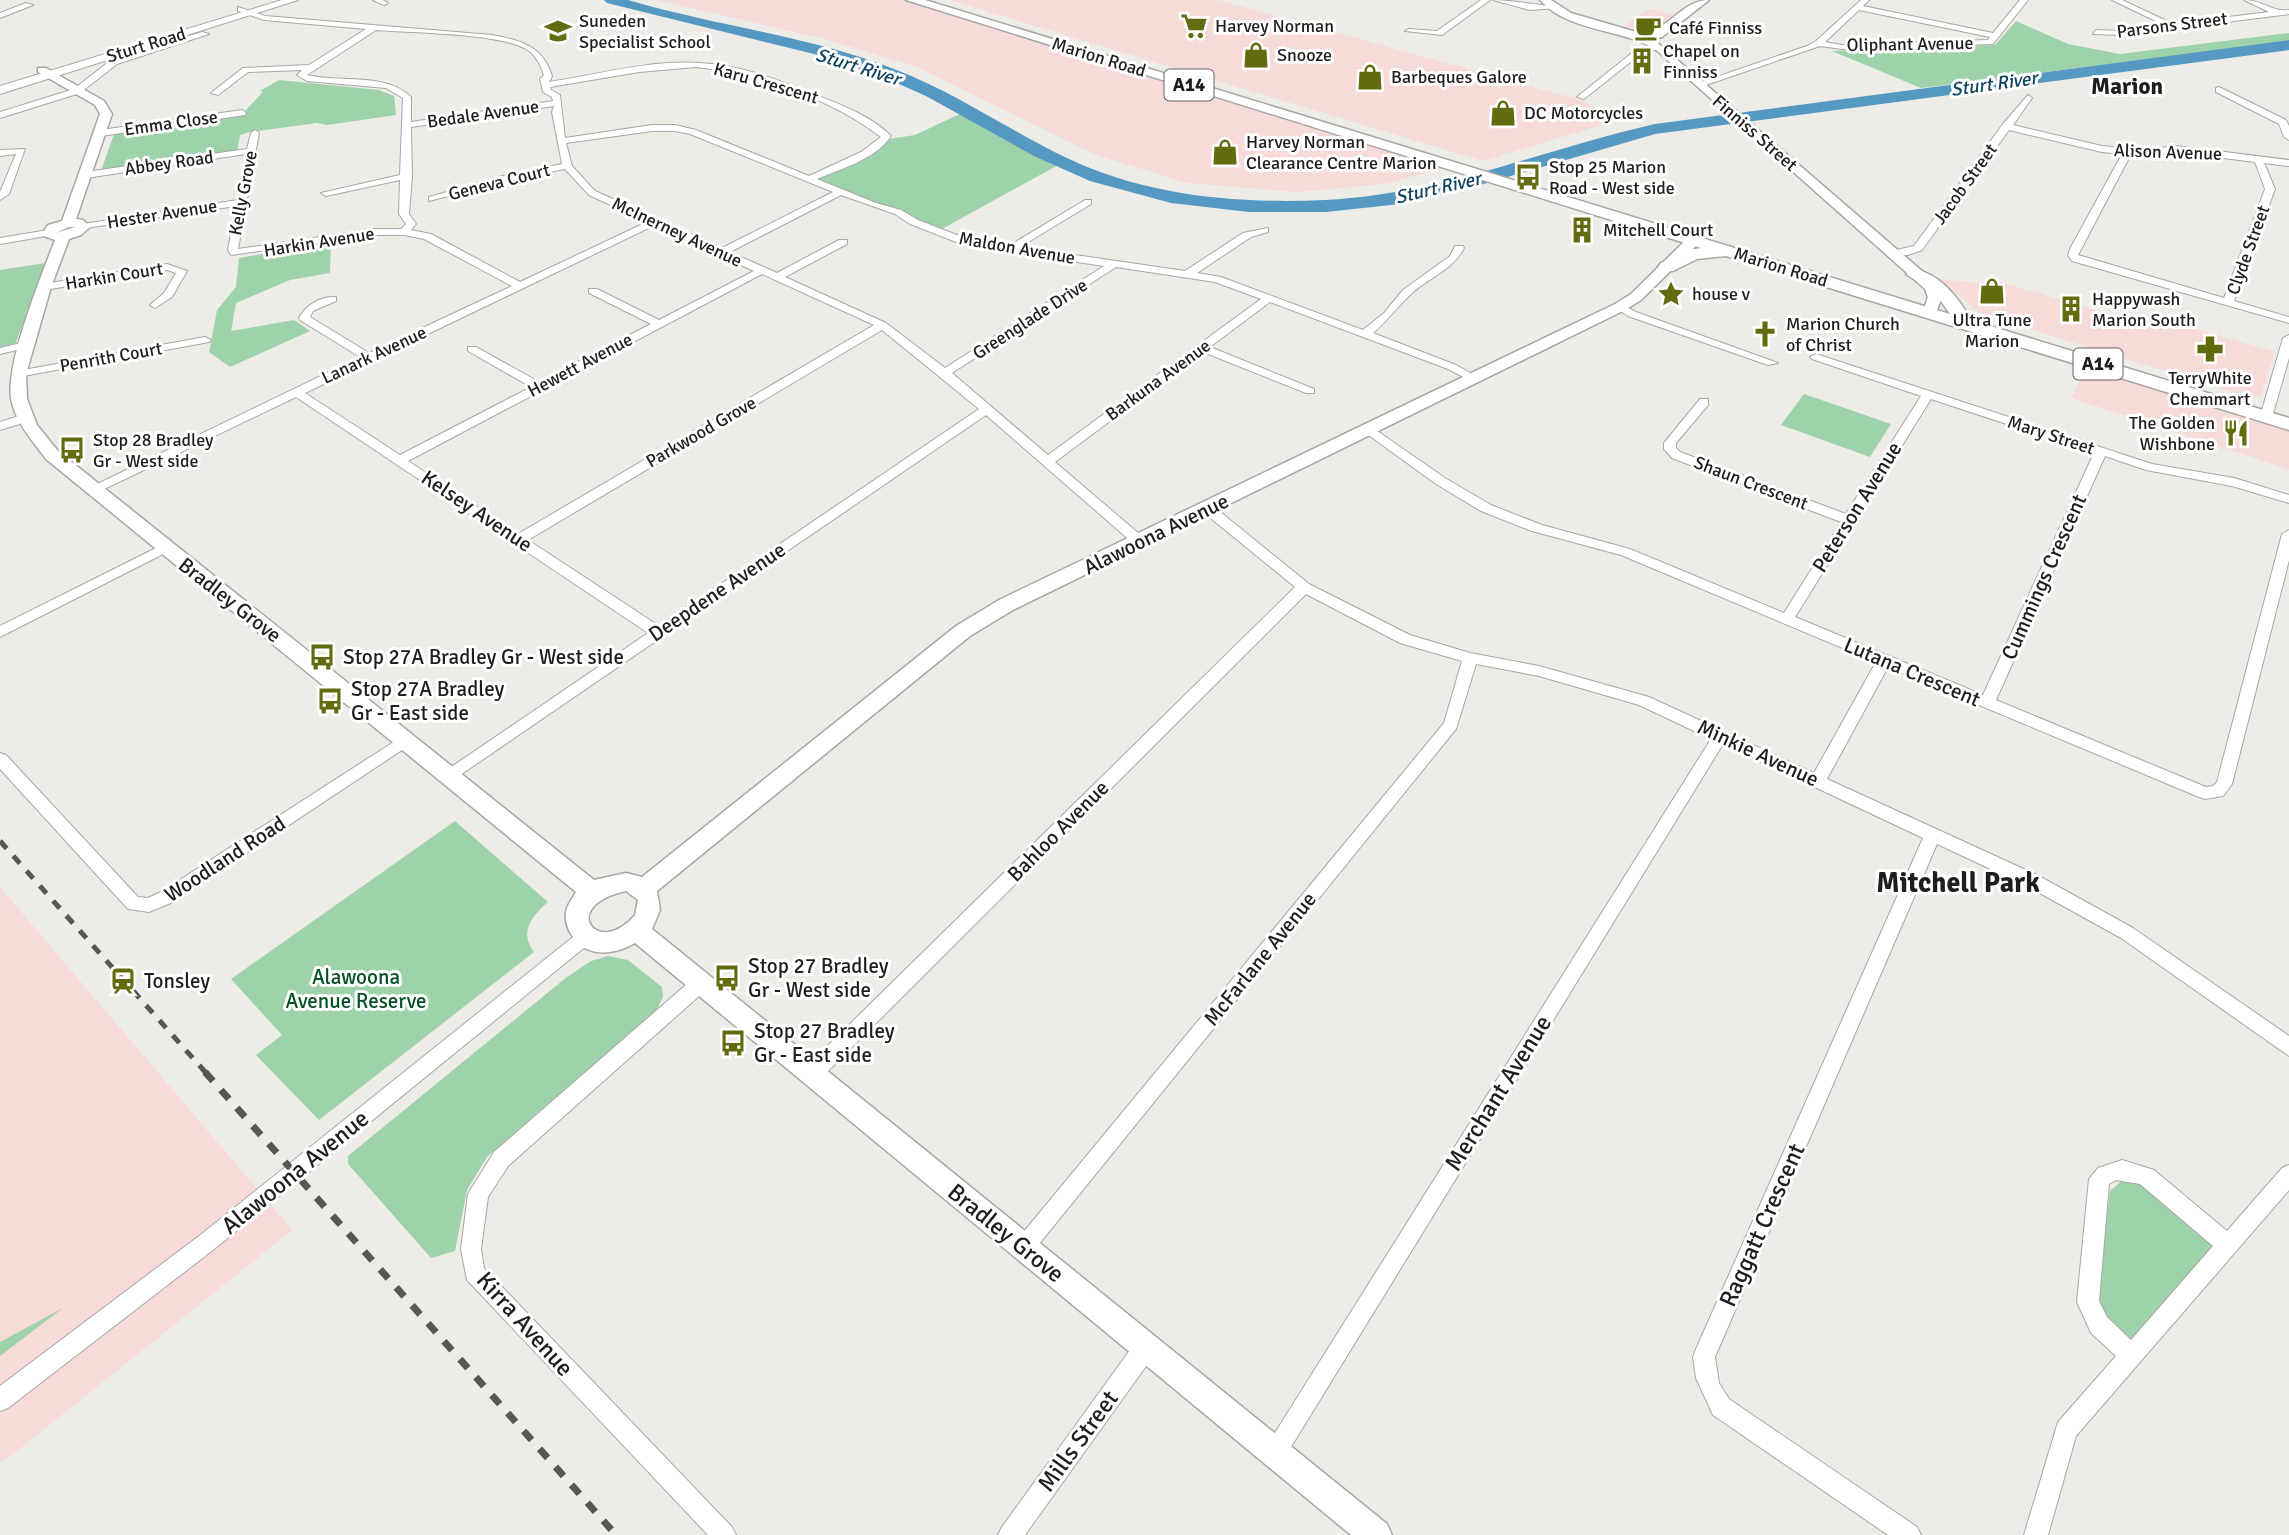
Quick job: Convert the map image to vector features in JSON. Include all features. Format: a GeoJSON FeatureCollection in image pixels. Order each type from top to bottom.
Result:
{"type":"FeatureCollection","features":[{"type":"Feature","properties":{"kind":"main road","name":"Sturt Road"},"geometry":{"type":"LineString","coordinates":[[0,90],[46,72],[271,0]]}},
{"type":"Feature","properties":{"kind":"main road","name":"Sturt Road"},"geometry":{"type":"LineString","coordinates":[[250,7],[293,0]]}},
{"type":"Feature","properties":{"kind":"main road","name":"Marion Road"},"geometry":{"type":"LineString","coordinates":[[938,0],[1487,168],[1523,184],[1661,232],[1697,237],[1733,253],[1925,306],[1957,311],[2275,412],[2289,424]]}},
{"type":"Feature","properties":{"kind":"main road","name":"Marion Road"},"geometry":{"type":"LineString","coordinates":[[922,1],[1465,171],[1523,184],[2275,412]]}},
{"type":"Feature","properties":{"kind":"main road","name":"Sturt Road"},"geometry":{"type":"LineString","coordinates":[[0,82],[46,72]]}},
{"type":"Feature","properties":{"kind":"main road"},"geometry":{"type":"LineString","coordinates":[[1661,232],[1675,242],[1667,267]]}},
{"type":"Feature","properties":{"kind":"main road"},"geometry":{"type":"LineString","coordinates":[[1667,267],[1694,254],[1733,253]]}},
{"type":"Feature","properties":{"kind":"main road"},"geometry":{"type":"LineString","coordinates":[[1915,274],[1941,289],[1957,311]]}},
{"type":"Feature","properties":{"kind":"street"},"geometry":{"type":"LineString","coordinates":[[1409,31],[1439,33],[1486,0]]}},
{"type":"Feature","properties":{"kind":"street"},"geometry":{"type":"LineString","coordinates":[[1497,0],[1530,8],[1549,4]]}},
{"type":"Feature","properties":{"kind":"street"},"geometry":{"type":"LineString","coordinates":[[1645,37],[1667,30],[1704,0]]}},
{"type":"Feature","properties":{"kind":"street","name":"Oliphant Avenue"},"geometry":{"type":"LineString","coordinates":[[1819,43],[1842,47],[1990,41],[2024,0]]}},
{"type":"Feature","properties":{"kind":"street"},"geometry":{"type":"LineString","coordinates":[[2116,0],[2172,26]]}},
{"type":"Feature","properties":{"kind":"street"},"geometry":{"type":"LineString","coordinates":[[2248,0],[2275,12]]}},
{"type":"Feature","properties":{"kind":"street"},"geometry":{"type":"LineString","coordinates":[[1700,84],[1819,43],[1861,3],[1994,36]]}},
{"type":"Feature","properties":{"kind":"street","name":"Finniss Street"},"geometry":{"type":"LineString","coordinates":[[1549,4],[1562,14],[1645,37],[1659,47],[1932,287],[1935,297],[1925,306]]}},
{"type":"Feature","properties":{"kind":"street"},"geometry":{"type":"LineString","coordinates":[[0,16],[29,5]]}},
{"type":"Feature","properties":{"kind":"street"},"geometry":{"type":"LineString","coordinates":[[250,7],[264,18],[492,37],[521,44],[535,51],[545,61],[547,92],[556,95],[559,108],[556,112],[566,166]]}},
{"type":"Feature","properties":{"kind":"street","name":"Parsons Street"},"geometry":{"type":"LineString","coordinates":[[2096,33],[2122,33],[2289,12]]}},
{"type":"Feature","properties":{"kind":"street"},"geometry":{"type":"LineString","coordinates":[[375,27],[301,75],[398,90],[408,102],[404,214],[411,224],[404,232]]}},
{"type":"Feature","properties":{"kind":"street"},"geometry":{"type":"LineString","coordinates":[[0,115],[77,91],[114,62],[205,34]]}},
{"type":"Feature","properties":{"kind":"street"},"geometry":{"type":"LineString","coordinates":[[1581,97],[1641,50],[1659,47]]}},
{"type":"Feature","properties":{"kind":"street"},"geometry":{"type":"LineString","coordinates":[[215,93],[246,70],[311,67]]}},
{"type":"Feature","properties":{"kind":"street","name":"Karu Crescent"},"geometry":{"type":"LineString","coordinates":[[546,85],[675,67],[715,67],[813,94],[886,136],[882,143],[859,158],[809,179]]}},
{"type":"Feature","properties":{"kind":"street","name":"Bradley Grove"},"geometry":{"type":"LineString","coordinates":[[46,72],[100,103],[106,114],[86,175],[59,231],[25,345],[18,374],[19,400],[25,418],[52,455],[593,892]]}},
{"type":"Feature","properties":{"kind":"street"},"geometry":{"type":"LineString","coordinates":[[2219,90],[2283,122],[2289,137]]}},
{"type":"Feature","properties":{"kind":"street","name":"Jacob Street"},"geometry":{"type":"LineString","coordinates":[[1892,254],[1908,253],[1918,248],[2028,98]]}},
{"type":"Feature","properties":{"kind":"street","name":"Bedale Avenue"},"geometry":{"type":"LineString","coordinates":[[407,125],[558,103]]}},
{"type":"Feature","properties":{"kind":"street","name":"Emma Close"},"geometry":{"type":"LineString","coordinates":[[100,133],[242,113]]}},
{"type":"Feature","properties":{"kind":"street","name":"Alison Avenue"},"geometry":{"type":"LineString","coordinates":[[2006,126],[2082,145],[2127,151],[2144,153],[2176,149],[2289,163]]}},
{"type":"Feature","properties":{"kind":"street","name":"Maldon Avenue"},"geometry":{"type":"LineString","coordinates":[[562,141],[652,128],[675,128],[693,132],[840,192],[898,212],[914,222],[968,243],[1217,279],[1452,367],[1475,379]]}},
{"type":"Feature","properties":{"kind":"street","name":"Kelly Grove"},"geometry":{"type":"LineString","coordinates":[[235,253],[233,250],[255,133]]}},
{"type":"Feature","properties":{"kind":"street"},"geometry":{"type":"LineString","coordinates":[[0,153],[22,151],[4,194],[0,197]]}},
{"type":"Feature","properties":{"kind":"street","name":"Abbey Road"},"geometry":{"type":"LineString","coordinates":[[86,175],[251,151]]}},
{"type":"Feature","properties":{"kind":"street"},"geometry":{"type":"LineString","coordinates":[[2127,151],[2073,255],[2094,266],[2289,320]]}},
{"type":"Feature","properties":{"kind":"street","name":"Clyde Street"},"geometry":{"type":"LineString","coordinates":[[2228,303],[2270,189],[2258,158]]}},
{"type":"Feature","properties":{"kind":"street","name":"Geneva Court"},"geometry":{"type":"LineString","coordinates":[[432,200],[510,177],[566,166]]}},
{"type":"Feature","properties":{"kind":"street","name":"McInerney Avenue"},"geometry":{"type":"LineString","coordinates":[[566,166],[572,177],[592,193],[882,325],[945,373],[1139,541]]}},
{"type":"Feature","properties":{"kind":"street"},"geometry":{"type":"LineString","coordinates":[[327,193],[407,176]]}},
{"type":"Feature","properties":{"kind":"street"},"geometry":{"type":"LineString","coordinates":[[723,252],[840,192]]}},
{"type":"Feature","properties":{"kind":"street","name":"Hester Avenue"},"geometry":{"type":"LineString","coordinates":[[83,227],[242,202]]}},
{"type":"Feature","properties":{"kind":"street"},"geometry":{"type":"LineString","coordinates":[[1009,250],[1088,202]]}},
{"type":"Feature","properties":{"kind":"street","name":"Lanark Avenue"},"geometry":{"type":"LineString","coordinates":[[93,489],[654,222]]}},
{"type":"Feature","properties":{"kind":"street"},"geometry":{"type":"LineString","coordinates":[[0,241],[59,231],[77,232],[83,227]]}},
{"type":"Feature","properties":{"kind":"street"},"geometry":{"type":"LineString","coordinates":[[1188,274],[1247,235],[1264,230]]}},
{"type":"Feature","properties":{"kind":"street","name":"Harkin Avenue"},"geometry":{"type":"LineString","coordinates":[[235,253],[374,232],[404,232],[427,236],[520,286]]}},
{"type":"Feature","properties":{"kind":"street","name":"Alawoona Avenue"},"geometry":{"type":"LineString","coordinates":[[643,889],[963,631],[1006,605],[1620,307],[1697,237]]}},
{"type":"Feature","properties":{"kind":"street"},"geometry":{"type":"LineString","coordinates":[[776,278],[843,242]]}},
{"type":"Feature","properties":{"kind":"street"},"geometry":{"type":"LineString","coordinates":[[1365,334],[1388,315],[1406,292],[1454,258],[1459,248]]}},
{"type":"Feature","properties":{"kind":"street","name":"Greenglade Drive"},"geometry":{"type":"LineString","coordinates":[[945,373],[1114,264]]}},
{"type":"Feature","properties":{"kind":"street","name":"Harkin Court"},"geometry":{"type":"LineString","coordinates":[[44,287],[167,267],[182,271],[168,295],[155,305]]}},
{"type":"Feature","properties":{"kind":"street","name":"Hewett Avenue"},"geometry":{"type":"LineString","coordinates":[[400,460],[761,271]]}},
{"type":"Feature","properties":{"kind":"street"},"geometry":{"type":"LineString","coordinates":[[593,291],[659,324]]}},
{"type":"Feature","properties":{"kind":"street","name":"Barkuna Avenue"},"geometry":{"type":"LineString","coordinates":[[1047,462],[1269,298]]}},
{"type":"Feature","properties":{"kind":"street"},"geometry":{"type":"LineString","coordinates":[[332,299],[309,309],[304,318],[369,358]]}},
{"type":"Feature","properties":{"kind":"street"},"geometry":{"type":"LineString","coordinates":[[1620,307],[1772,363]]}},
{"type":"Feature","properties":{"kind":"street","name":"Parkwood Grove"},"geometry":{"type":"LineString","coordinates":[[519,539],[882,325]]}},
{"type":"Feature","properties":{"kind":"street"},"geometry":{"type":"LineString","coordinates":[[2275,412],[2289,338]]}},
{"type":"Feature","properties":{"kind":"street","name":"Penrith Court"},"geometry":{"type":"LineString","coordinates":[[18,374],[205,340]]}},
{"type":"Feature","properties":{"kind":"street"},"geometry":{"type":"LineString","coordinates":[[0,351],[25,345]]}},
{"type":"Feature","properties":{"kind":"street"},"geometry":{"type":"LineString","coordinates":[[1202,348],[1310,391]]}},
{"type":"Feature","properties":{"kind":"street"},"geometry":{"type":"LineString","coordinates":[[472,349],[539,387]]}},
{"type":"Feature","properties":{"kind":"street","name":"Mary Street"},"geometry":{"type":"LineString","coordinates":[[1816,357],[2150,467],[2234,482],[2289,499]]}},
{"type":"Feature","properties":{"kind":"street"},"geometry":{"type":"LineString","coordinates":[[1296,398],[1323,386]]}},
{"type":"Feature","properties":{"kind":"street","name":"Kelsey Avenue"},"geometry":{"type":"LineString","coordinates":[[296,392],[657,632]]}},
{"type":"Feature","properties":{"kind":"street","name":"Peterson Avenue"},"geometry":{"type":"LineString","coordinates":[[1787,619],[1928,394]]}},
{"type":"Feature","properties":{"kind":"street","name":"Shaun Crescent"},"geometry":{"type":"LineString","coordinates":[[1703,402],[1670,443],[1670,449],[1676,455],[1849,520]]}},
{"type":"Feature","properties":{"kind":"street","name":"Deepdene Avenue"},"geometry":{"type":"LineString","coordinates":[[450,776],[985,410]]}},
{"type":"Feature","properties":{"kind":"street"},"geometry":{"type":"LineString","coordinates":[[0,426],[25,418]]}},
{"type":"Feature","properties":{"kind":"street","name":"Lutana Crescent"},"geometry":{"type":"LineString","coordinates":[[1369,431],[1439,480],[1487,508],[1554,533],[1625,552],[2205,793],[2217,792],[2224,784],[2289,534]]}},
{"type":"Feature","properties":{"kind":"street","name":"Cummings Crescent"},"geometry":{"type":"LineString","coordinates":[[1987,703],[2101,452]]}},
{"type":"Feature","properties":{"kind":"street","name":"Minkie Avenue"},"geometry":{"type":"LineString","coordinates":[[1208,509],[1304,587],[1405,639],[1470,658],[1539,671],[1644,701],[2033,881],[2127,933],[2289,1047]]}},
{"type":"Feature","properties":{"kind":"street"},"geometry":{"type":"LineString","coordinates":[[0,632],[164,548]]}},
{"type":"Feature","properties":{"kind":"street","name":"Bahloo Avenue"},"geometry":{"type":"LineString","coordinates":[[812,1074],[1304,587]]}},
{"type":"Feature","properties":{"kind":"street","name":"McFarlane Avenue"},"geometry":{"type":"LineString","coordinates":[[1024,1247],[1451,725],[1470,658]]}},
{"type":"Feature","properties":{"kind":"street"},"geometry":{"type":"LineString","coordinates":[[1818,780],[1884,661]]}},
{"type":"Feature","properties":{"kind":"street","name":"Merchant Avenue"},"geometry":{"type":"LineString","coordinates":[[1275,1452],[1720,735]]}},
{"type":"Feature","properties":{"kind":"street","name":"Woodland Road"},"geometry":{"type":"LineString","coordinates":[[0,759],[134,904],[140,906],[167,897],[407,740]]}},
{"type":"Feature","properties":{"kind":"street","name":"Raggatt Crescent"},"geometry":{"type":"LineString","coordinates":[[1909,1535],[1721,1407],[1710,1391],[1705,1375],[1704,1357],[1933,834]]}},
{"type":"Feature","properties":{"kind":"street"},"geometry":{"type":"LineString","coordinates":[[626,882],[643,889],[650,904],[649,913],[636,930],[615,941],[593,942],[584,938],[575,921],[577,911],[593,892],[615,883],[626,882]]}},
{"type":"Feature","properties":{"kind":"street","name":"Bradley Grove"},"geometry":{"type":"LineString","coordinates":[[636,930],[1376,1535]]}},
{"type":"Feature","properties":{"kind":"street","name":"Alawoona Avenue"},"geometry":{"type":"LineString","coordinates":[[0,1400],[206,1243],[584,938]]}},
{"type":"Feature","properties":{"kind":"street","name":"Kirra Avenue"},"geometry":{"type":"LineString","coordinates":[[701,983],[502,1159],[478,1194],[471,1249],[474,1273],[724,1535]]}},
{"type":"Feature","properties":{"kind":"street"},"geometry":{"type":"LineString","coordinates":[[2132,1356],[2099,1325],[2088,1302],[2099,1179],[2108,1171],[2119,1169],[2147,1177],[2228,1245]]}},
{"type":"Feature","properties":{"kind":"street"},"geometry":{"type":"LineString","coordinates":[[2036,1535],[2067,1430],[2289,1175]]}},
{"type":"Feature","properties":{"kind":"street","name":"Mills Street"},"geometry":{"type":"LineString","coordinates":[[1010,1535],[1146,1347]]}},
{"type":"Feature","properties":{"kind":"shaded area"},"geometry":{"type":"Polygon","coordinates":[[[657,0],[902,0],[1445,168],[1384,184],[1298,192],[1187,183],[1096,155],[917,67],[825,39],[657,0]]]}},
{"type":"Feature","properties":{"kind":"shaded area"},"geometry":{"type":"Polygon","coordinates":[[[949,0],[1218,0],[1584,101],[1612,122],[1483,161],[949,0]]]}},
{"type":"Feature","properties":{"kind":"shaded area"},"geometry":{"type":"Polygon","coordinates":[[[1649,9],[1677,15],[1654,33],[1625,26],[1649,9]]]}},
{"type":"Feature","properties":{"kind":"shaded area"},"geometry":{"type":"Polygon","coordinates":[[[1938,279],[1998,285],[2000,282],[2137,322],[2141,313],[2275,352],[2261,396],[2249,397],[1981,314],[1938,279]]]}},
{"type":"Feature","properties":{"kind":"shaded area"},"geometry":{"type":"Polygon","coordinates":[[[2088,365],[2289,429],[2289,469],[2071,398],[2088,365]]]}},
{"type":"Feature","properties":{"kind":"shaded area"},"geometry":{"type":"Polygon","coordinates":[[[0,887],[292,1230],[0,1462],[0,887]]]}},
{"type":"Feature","properties":{"kind":"green space"},"geometry":{"type":"Polygon","coordinates":[[[2016,21],[2068,44],[2120,54],[2289,33],[2289,41],[1921,88],[1832,51],[1995,45],[2016,21]]]}},
{"type":"Feature","properties":{"kind":"green space"},"geometry":{"type":"Polygon","coordinates":[[[279,80],[379,90],[394,96],[396,115],[250,132],[240,135],[237,152],[101,171],[114,134],[245,115],[246,110],[263,92],[260,91],[279,80]]]}},
{"type":"Feature","properties":{"kind":"green space"},"geometry":{"type":"Polygon","coordinates":[[[962,113],[1058,165],[940,230],[813,179],[889,139],[915,135],[962,113]]]}},
{"type":"Feature","properties":{"kind":"green space"},"geometry":{"type":"Polygon","coordinates":[[[331,242],[330,273],[290,280],[236,303],[231,331],[294,320],[310,331],[230,367],[209,352],[217,310],[236,287],[239,258],[331,242]]]}},
{"type":"Feature","properties":{"kind":"green space"},"geometry":{"type":"Polygon","coordinates":[[[45,263],[15,345],[0,349],[0,270],[45,263]]]}},
{"type":"Feature","properties":{"kind":"green space"},"geometry":{"type":"Polygon","coordinates":[[[1804,394],[1891,424],[1870,457],[1781,425],[1804,394]]]}},
{"type":"Feature","properties":{"kind":"green space","name":"Alawoona Avenue Reserve"},"geometry":{"type":"Polygon","coordinates":[[[455,821],[548,902],[532,919],[527,931],[527,938],[534,952],[319,1120],[256,1055],[282,1035],[231,979],[455,821]]]}},
{"type":"Feature","properties":{"kind":"green space"},"geometry":{"type":"Polygon","coordinates":[[[608,956],[628,960],[662,987],[663,997],[656,1012],[487,1157],[467,1190],[455,1251],[431,1258],[348,1164],[348,1156],[567,977],[591,961],[608,956]]]}},
{"type":"Feature","properties":{"kind":"green space"},"geometry":{"type":"Polygon","coordinates":[[[2125,1178],[2146,1183],[2221,1242],[2131,1344],[2096,1305],[2110,1191],[2125,1178]]]}},
{"type":"Feature","properties":{"kind":"green space"},"geometry":{"type":"Polygon","coordinates":[[[63,1308],[0,1356],[0,1342],[63,1308]]]}},
{"type":"Feature","properties":{"kind":"waterway","name":"Sturt River"},"geometry":{"type":"LineString","coordinates":[[612,0],[681,19],[820,50],[887,72],[932,92],[1062,163],[1096,177],[1171,197],[1249,206],[1326,206],[1400,198],[1473,181],[1655,129],[2289,45]]}},
{"type":"Feature","properties":{"kind":"railway"},"geometry":{"type":"LineString","coordinates":[[0,841],[207,1074]]}},
{"type":"Feature","properties":{"kind":"railway"},"geometry":{"type":"LineString","coordinates":[[205,1072],[616,1535]]}},
{"type":"Feature","properties":{"kind":"place","name":"Harvey Norman"},"geometry":{"type":"Point","coordinates":[1194,26]}},
{"type":"Feature","properties":{"kind":"place","name":"Café Finniss"},"geometry":{"type":"Point","coordinates":[1648,28]}},
{"type":"Feature","properties":{"kind":"place","name":"Suneden Specialist School"},"geometry":{"type":"Point","coordinates":[558,31]}},
{"type":"Feature","properties":{"kind":"place","name":"Snooze"},"geometry":{"type":"Point","coordinates":[1256,55]}},
{"type":"Feature","properties":{"kind":"place","name":"Chapel on Finniss"},"geometry":{"type":"Point","coordinates":[1642,61]}},
{"type":"Feature","properties":{"kind":"place","name":"Barbeques Galore"},"geometry":{"type":"Point","coordinates":[1370,77]}},
{"type":"Feature","properties":{"kind":"place","name":"DC Motorcycles"},"geometry":{"type":"Point","coordinates":[1503,113]}},
{"type":"Feature","properties":{"kind":"place","name":"Harvey Norman Clearance Centre Marion"},"geometry":{"type":"Point","coordinates":[1225,152]}},
{"type":"Feature","properties":{"kind":"place","name":"Stop 25 Marion Road - West side"},"geometry":{"type":"Point","coordinates":[1528,177]}},
{"type":"Feature","properties":{"kind":"place","name":"Mitchell Court"},"geometry":{"type":"Point","coordinates":[1582,230]}},
{"type":"Feature","properties":{"kind":"place","name":"Ultra Tune Marion"},"geometry":{"type":"Point","coordinates":[1992,291]}},
{"type":"Feature","properties":{"kind":"place","name":"house v"},"geometry":{"type":"Point","coordinates":[1671,294]}},
{"type":"Feature","properties":{"kind":"place","name":"Happywash Marion South"},"geometry":{"type":"Point","coordinates":[2071,309]}},
{"type":"Feature","properties":{"kind":"place","name":"Marion Church of Christ"},"geometry":{"type":"Point","coordinates":[1765,334]}},
{"type":"Feature","properties":{"kind":"place","name":"TerryWhite Chemmart"},"geometry":{"type":"Point","coordinates":[2210,349]}},
{"type":"Feature","properties":{"kind":"place","name":"The Golden Wishbone"},"geometry":{"type":"Point","coordinates":[2236,433]}},
{"type":"Feature","properties":{"kind":"place","name":"Stop 28 Bradley Gr - West side"},"geometry":{"type":"Point","coordinates":[72,450]}},
{"type":"Feature","properties":{"kind":"place","name":"Stop 27A Bradley Gr - West side"},"geometry":{"type":"Point","coordinates":[322,657]}},
{"type":"Feature","properties":{"kind":"place","name":"Stop 27A Bradley Gr - East side"},"geometry":{"type":"Point","coordinates":[330,701]}},
{"type":"Feature","properties":{"kind":"place","name":"Stop 27 Bradley Gr - West side"},"geometry":{"type":"Point","coordinates":[727,978]}},
{"type":"Feature","properties":{"kind":"place","name":"Tonsley"},"geometry":{"type":"Point","coordinates":[123,981]}},
{"type":"Feature","properties":{"kind":"place","name":"Stop 27 Bradley Gr - East side"},"geometry":{"type":"Point","coordinates":[733,1043]}},
{"type":"Feature","properties":{"kind":"district","name":"Marion"},"geometry":{"type":"Point","coordinates":[2127,86]}},
{"type":"Feature","properties":{"kind":"district","name":"Mitchell Park"},"geometry":{"type":"Point","coordinates":[1958,883]}}]}
